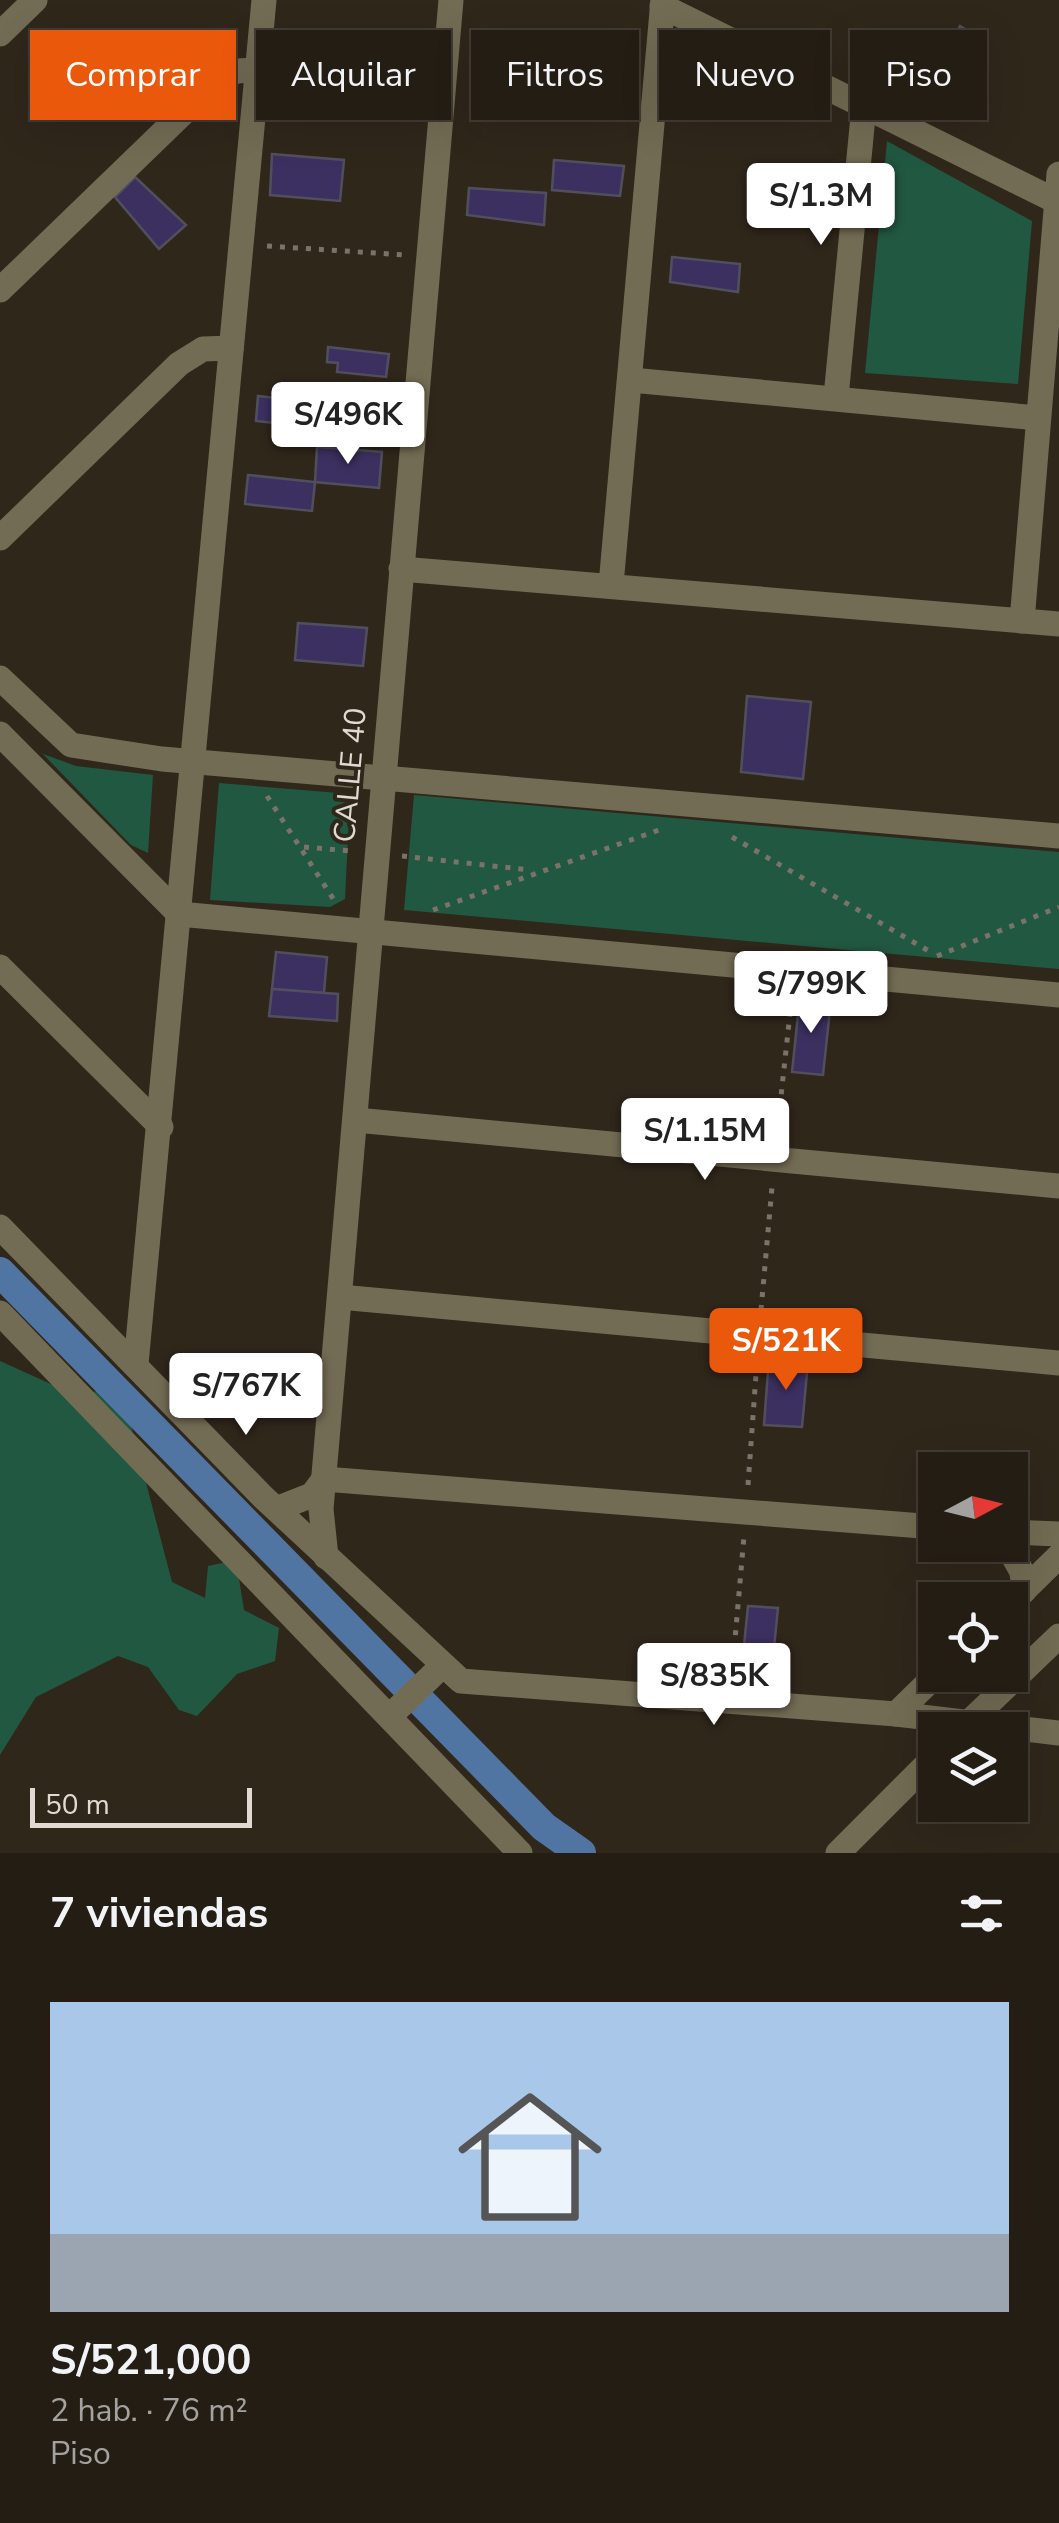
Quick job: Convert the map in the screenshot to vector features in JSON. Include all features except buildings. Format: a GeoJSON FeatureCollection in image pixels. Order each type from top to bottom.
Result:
{"type":"FeatureCollection","features":[{"type":"Feature","properties":{"kind":"street"},"geometry":{"type":"LineString","coordinates":[[0,34],[35,0]]}},
{"type":"Feature","properties":{"kind":"street"},"geometry":{"type":"LineString","coordinates":[[261,30],[264,0]]}},
{"type":"Feature","properties":{"kind":"street","name":"CALLE 40"},"geometry":{"type":"LineString","coordinates":[[326,1557],[321,1509],[356,1120],[368,932],[452,0]]}},
{"type":"Feature","properties":{"kind":"street"},"geometry":{"type":"LineString","coordinates":[[611,585],[662,3],[850,99]]}},
{"type":"Feature","properties":{"kind":"street"},"geometry":{"type":"LineString","coordinates":[[0,290],[210,86],[236,72],[256,70]]}},
{"type":"Feature","properties":{"kind":"street"},"geometry":{"type":"LineString","coordinates":[[136,1364],[256,95]]}},
{"type":"Feature","properties":{"kind":"street"},"geometry":{"type":"LineString","coordinates":[[836,398],[863,120]]}},
{"type":"Feature","properties":{"kind":"street"},"geometry":{"type":"LineString","coordinates":[[892,120],[1056,202]]}},
{"type":"Feature","properties":{"kind":"street"},"geometry":{"type":"LineString","coordinates":[[1022,622],[1059,174]]}},
{"type":"Feature","properties":{"kind":"street"},"geometry":{"type":"LineString","coordinates":[[0,538],[178,364],[202,350],[232,348]]}},
{"type":"Feature","properties":{"kind":"street"},"geometry":{"type":"LineString","coordinates":[[631,380],[1038,418]]}},
{"type":"Feature","properties":{"kind":"street"},"geometry":{"type":"LineString","coordinates":[[402,569],[1059,624]]}},
{"type":"Feature","properties":{"kind":"street"},"geometry":{"type":"LineString","coordinates":[[0,678],[71,745],[193,761],[1059,836]]}},
{"type":"Feature","properties":{"kind":"street"},"geometry":{"type":"LineString","coordinates":[[0,734],[179,914],[1059,995]]}},
{"type":"Feature","properties":{"kind":"street"},"geometry":{"type":"LineString","coordinates":[[0,967],[161,1127]]}},
{"type":"Feature","properties":{"kind":"street"},"geometry":{"type":"LineString","coordinates":[[356,1120],[1059,1186]]}},
{"type":"Feature","properties":{"kind":"street"},"geometry":{"type":"LineString","coordinates":[[0,1227],[326,1557],[520,1853]]}},
{"type":"Feature","properties":{"kind":"street"},"geometry":{"type":"LineString","coordinates":[[340,1297],[1059,1363]]}},
{"type":"Feature","properties":{"kind":"street"},"geometry":{"type":"LineString","coordinates":[[0,1313],[417,1691]]}},
{"type":"Feature","properties":{"kind":"street"},"geometry":{"type":"LineString","coordinates":[[279,1508],[312,1495],[324,1479],[918,1526]]}},
{"type":"Feature","properties":{"kind":"street"},"geometry":{"type":"LineString","coordinates":[[1028,1533],[1059,1534]]}},
{"type":"Feature","properties":{"kind":"street"},"geometry":{"type":"LineString","coordinates":[[1028,1586],[1059,1556]]}},
{"type":"Feature","properties":{"kind":"street"},"geometry":{"type":"LineString","coordinates":[[980,1712],[1059,1636]]}},
{"type":"Feature","properties":{"kind":"street"},"geometry":{"type":"LineString","coordinates":[[417,1691],[461,1682],[918,1717]]}},
{"type":"Feature","properties":{"kind":"street"},"geometry":{"type":"LineString","coordinates":[[896,1714],[919,1692]]}},
{"type":"Feature","properties":{"kind":"street"},"geometry":{"type":"LineString","coordinates":[[1028,1730],[1059,1733]]}},
{"type":"Feature","properties":{"kind":"street"},"geometry":{"type":"LineString","coordinates":[[838,1853],[918,1773]]}},
{"type":"Feature","properties":{"kind":"path"},"geometry":{"type":"LineString","coordinates":[[244,244],[431,258]]}},
{"type":"Feature","properties":{"kind":"path"},"geometry":{"type":"LineString","coordinates":[[258,783],[304,847],[341,911]]}},
{"type":"Feature","properties":{"kind":"path"},"geometry":{"type":"LineString","coordinates":[[424,913],[533,871],[672,826]]}},
{"type":"Feature","properties":{"kind":"path"},"geometry":{"type":"LineString","coordinates":[[721,831],[937,956]]}},
{"type":"Feature","properties":{"kind":"path"},"geometry":{"type":"LineString","coordinates":[[304,847],[533,871]]}},
{"type":"Feature","properties":{"kind":"path"},"geometry":{"type":"LineString","coordinates":[[937,956],[1059,909]]}},
{"type":"Feature","properties":{"kind":"path"},"geometry":{"type":"LineString","coordinates":[[936,967],[937,956]]}},
{"type":"Feature","properties":{"kind":"path"},"geometry":{"type":"LineString","coordinates":[[776,1141],[792,993]]}},
{"type":"Feature","properties":{"kind":"path"},"geometry":{"type":"LineString","coordinates":[[730,1702],[772,1182]]}},
{"type":"Feature","properties":{"kind":"green space"},"geometry":{"type":"Polygon","coordinates":[[[887,141],[1032,221],[1018,384],[865,373],[887,141]]]}},
{"type":"Feature","properties":{"kind":"green space"},"geometry":{"type":"Polygon","coordinates":[[[43,754],[76,766],[153,775],[148,853],[131,845],[43,754]]]}},
{"type":"Feature","properties":{"kind":"green space"},"geometry":{"type":"Polygon","coordinates":[[[219,783],[350,794],[345,899],[330,907],[210,900],[219,783]]]}},
{"type":"Feature","properties":{"kind":"green space"},"geometry":{"type":"Polygon","coordinates":[[[414,795],[1059,852],[1059,969],[404,910],[414,795]]]}},
{"type":"Feature","properties":{"kind":"green space"},"geometry":{"type":"Polygon","coordinates":[[[0,1361],[75,1395],[121,1387],[172,1582],[205,1598],[208,1566],[236,1560],[244,1610],[279,1628],[275,1661],[237,1674],[197,1716],[179,1710],[148,1667],[118,1656],[36,1697],[0,1755],[0,1361]]]}},
{"type":"Feature","properties":{"kind":"waterway"},"geometry":{"type":"LineString","coordinates":[[0,1272],[544,1827],[581,1853]]}}]}
